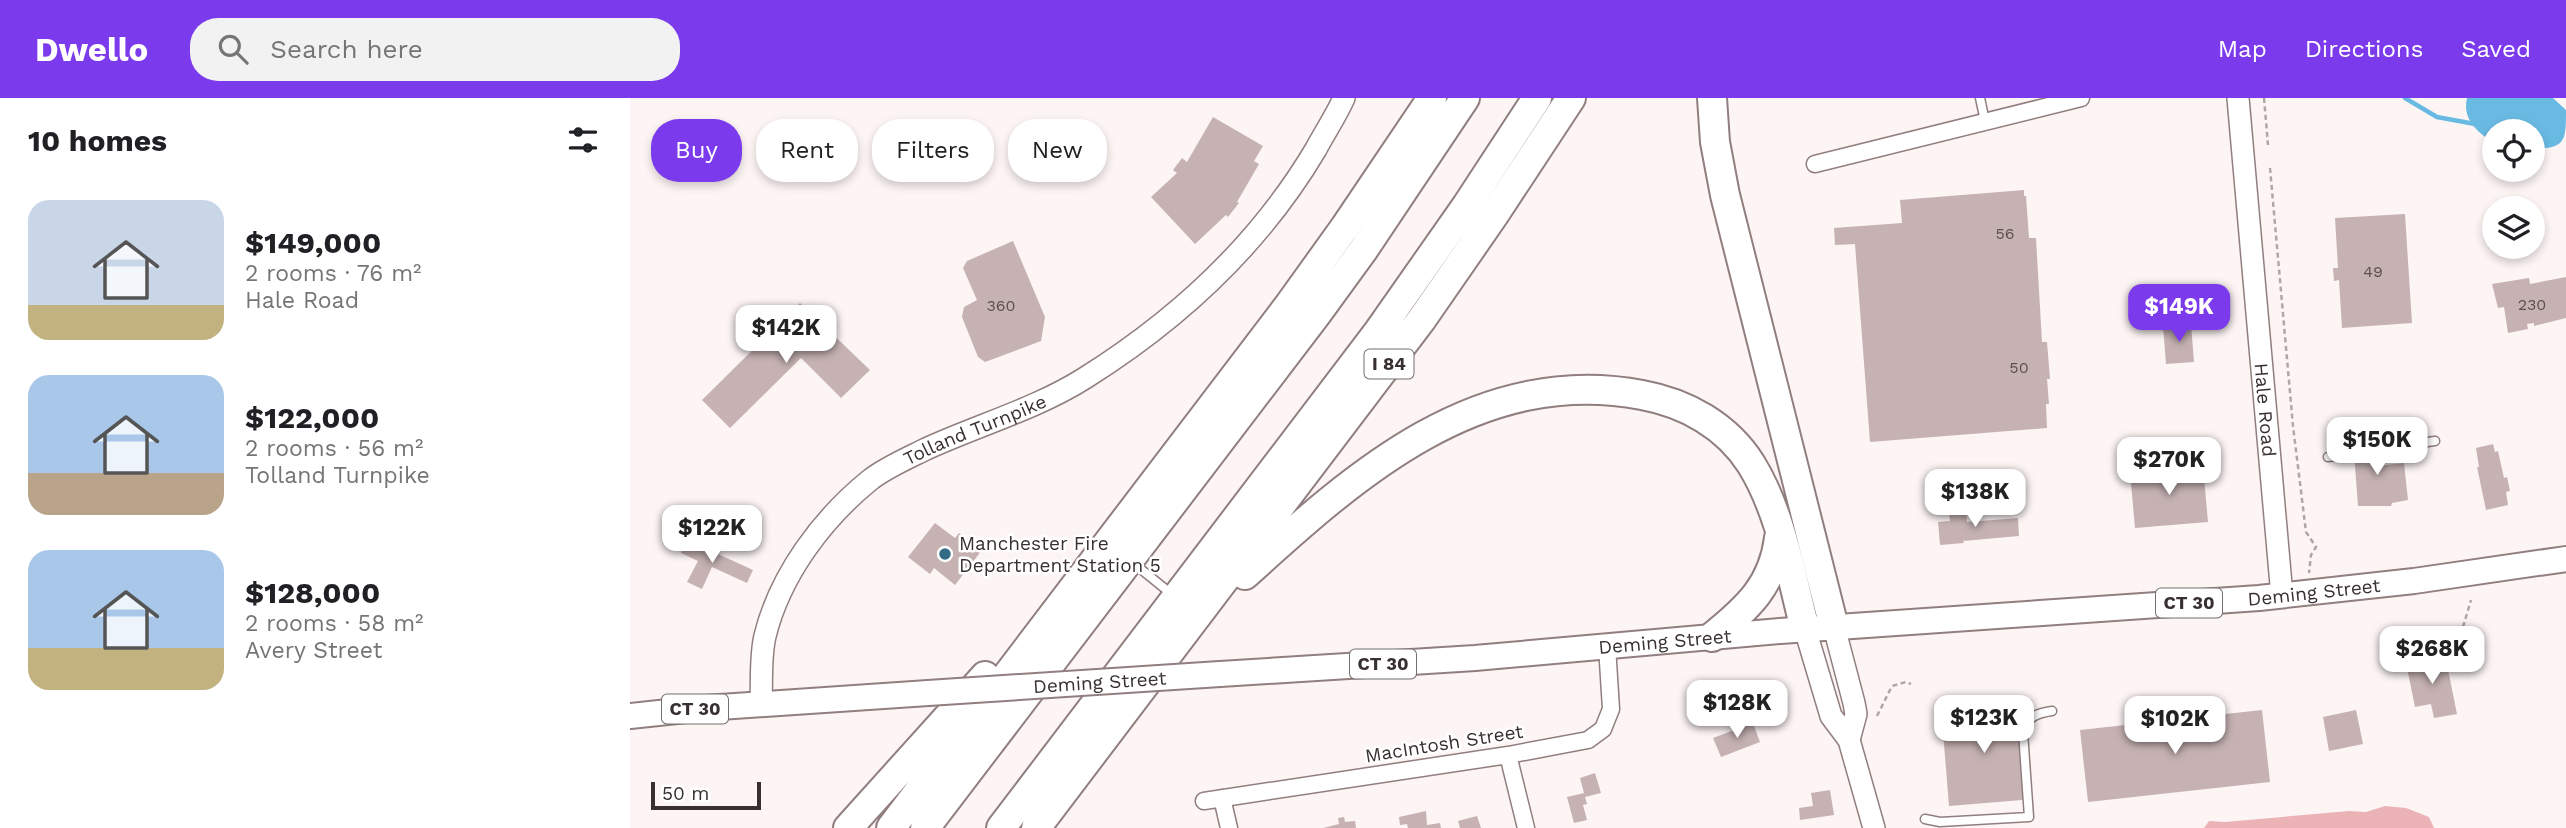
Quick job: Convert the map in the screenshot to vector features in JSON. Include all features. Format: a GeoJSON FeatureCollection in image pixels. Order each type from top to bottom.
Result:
{"type":"FeatureCollection","features":[{"type":"Feature","properties":{"kind":"highway"},"geometry":{"type":"LineString","coordinates":[[891,828],[1321,261],[1432,98]]}},
{"type":"Feature","properties":{"kind":"highway"},"geometry":{"type":"LineString","coordinates":[[925,828],[1316,315],[1364,249],[1465,98]]}},
{"type":"Feature","properties":{"kind":"highway"},"geometry":{"type":"LineString","coordinates":[[1001,828],[1415,281],[1537,98]]}},
{"type":"Feature","properties":{"kind":"highway","name":"I 84"},"geometry":{"type":"LineString","coordinates":[[1036,828],[1422,319],[1571,98]]}},
{"type":"Feature","properties":{"kind":"highway"},"geometry":{"type":"LineString","coordinates":[[1712,98],[1725,195],[1835,627]]}},
{"type":"Feature","properties":{"kind":"highway"},"geometry":{"type":"LineString","coordinates":[[1193,622],[1308,517],[1380,461],[1423,435],[1463,416],[1502,402],[1588,390],[1632,393],[1668,401],[1700,416],[1728,438],[1750,463],[1765,492],[1780,535],[1805,629]]}},
{"type":"Feature","properties":{"kind":"highway"},"geometry":{"type":"LineString","coordinates":[[1712,636],[1744,609],[1762,589],[1774,565],[1780,535]]}},
{"type":"Feature","properties":{"kind":"highway"},"geometry":{"type":"LineString","coordinates":[[848,828],[974,686],[1061,604]]}},
{"type":"Feature","properties":{"kind":"main road","name":"Deming Street"},"geometry":{"type":"LineString","coordinates":[[761,704],[1475,658],[1712,636],[2307,594],[2566,559]]}},
{"type":"Feature","properties":{"kind":"main road","name":"CT 30"},"geometry":{"type":"LineString","coordinates":[[630,716],[761,704]]}},
{"type":"Feature","properties":{"kind":"street","name":"Tolland Turnpike"},"geometry":{"type":"LineString","coordinates":[[761,704],[765,637],[778,597],[800,557],[831,517],[872,479],[926,449],[1005,418],[1083,379],[1155,330],[1201,292],[1249,242],[1296,183],[1344,98]]}},
{"type":"Feature","properties":{"kind":"street"},"geometry":{"type":"LineString","coordinates":[[1815,164],[2081,98]]}},
{"type":"Feature","properties":{"kind":"street","name":"Hale Road"},"geometry":{"type":"LineString","coordinates":[[2238,98],[2282,596]]}},
{"type":"Feature","properties":{"kind":"street"},"geometry":{"type":"LineString","coordinates":[[1835,627],[1856,714],[1849,740]]}},
{"type":"Feature","properties":{"kind":"street"},"geometry":{"type":"LineString","coordinates":[[1805,629],[1831,716],[1849,740],[1874,828]]}},
{"type":"Feature","properties":{"kind":"street","name":"MacIntosh Street"},"geometry":{"type":"LineString","coordinates":[[1204,801],[1581,742],[1603,729],[1611,709],[1607,646]]}},
{"type":"Feature","properties":{"kind":"street"},"geometry":{"type":"LineString","coordinates":[[1508,755],[1526,828]]}},
{"type":"Feature","properties":{"kind":"street"},"geometry":{"type":"LineString","coordinates":[[1222,798],[1229,828]]}},
{"type":"Feature","properties":{"kind":"lane"},"geometry":{"type":"LineString","coordinates":[[1980,98],[1986,121]]}},
{"type":"Feature","properties":{"kind":"lane"},"geometry":{"type":"LineString","coordinates":[[2375,449],[2435,441]]}},
{"type":"Feature","properties":{"kind":"lane"},"geometry":{"type":"LineString","coordinates":[[2328,457],[2355,453]]}},
{"type":"Feature","properties":{"kind":"lane"},"geometry":{"type":"LineString","coordinates":[[1130,560],[1176,598]]}},
{"type":"Feature","properties":{"kind":"lane"},"geometry":{"type":"LineString","coordinates":[[1925,819],[1940,822],[2029,817],[2023,732],[2025,724],[2032,716],[2052,710]]}},
{"type":"Feature","properties":{"kind":"path"},"geometry":{"type":"LineString","coordinates":[[2264,98],[2268,145]]}},
{"type":"Feature","properties":{"kind":"path"},"geometry":{"type":"LineString","coordinates":[[2270,168],[2306,532],[2316,547],[2311,555],[2307,594]]}},
{"type":"Feature","properties":{"kind":"path"},"geometry":{"type":"LineString","coordinates":[[2463,627],[2471,600]]}},
{"type":"Feature","properties":{"kind":"path"},"geometry":{"type":"LineString","coordinates":[[1877,716],[1892,686],[1906,682],[1910,684]]}},
{"type":"Feature","properties":{"kind":"shaded area"},"geometry":{"type":"Polygon","coordinates":[[[2385,806],[2406,808],[2429,817],[2434,828],[2204,828],[2209,821],[2366,812],[2385,806]]]}},
{"type":"Feature","properties":{"kind":"water"},"geometry":{"type":"Polygon","coordinates":[[[2467,98],[2553,98],[2566,110],[2564,136],[2558,145],[2545,148],[2545,119],[2482,119],[2482,134],[2469,119],[2467,98]]]}},
{"type":"Feature","properties":{"kind":"building"},"geometry":{"type":"Polygon","coordinates":[[[1213,117],[1263,146],[1254,161],[1259,164],[1237,202],[1239,203],[1228,217],[1226,215],[1195,244],[1151,197],[1177,173],[1173,170],[1182,158],[1187,162],[1213,117]]]}},
{"type":"Feature","properties":{"kind":"building"},"geometry":{"type":"Polygon","coordinates":[[[2024,190],[2029,238],[2036,238],[2042,342],[2047,342],[2050,379],[2047,379],[2047,428],[1870,442],[1855,244],[1835,245],[1834,228],[1902,223],[1900,200],[2024,190]]]}},
{"type":"Feature","properties":{"kind":"building"},"geometry":{"type":"Polygon","coordinates":[[[2405,214],[2412,323],[2342,328],[2339,280],[2334,281],[2333,268],[2338,268],[2335,218],[2405,214]]]}},
{"type":"Feature","properties":{"kind":"building"},"geometry":{"type":"Polygon","coordinates":[[[1013,241],[1045,317],[1041,341],[985,362],[978,357],[962,317],[964,307],[977,300],[963,268],[967,261],[1013,241]]]}},
{"type":"Feature","properties":{"kind":"building"},"geometry":{"type":"Polygon","coordinates":[[[2566,277],[2566,318],[2534,326],[2534,323],[2527,324],[2528,329],[2508,333],[2504,307],[2498,308],[2492,284],[2529,278],[2530,284],[2566,277]]]}},
{"type":"Feature","properties":{"kind":"building"},"geometry":{"type":"Polygon","coordinates":[[[800,303],[870,370],[841,398],[801,358],[730,428],[702,400],[800,303]]]}},
{"type":"Feature","properties":{"kind":"building"},"geometry":{"type":"Polygon","coordinates":[[[2191,324],[2194,362],[2166,364],[2163,326],[2191,324]]]}},
{"type":"Feature","properties":{"kind":"building"},"geometry":{"type":"Polygon","coordinates":[[[2373,437],[2377,466],[2404,463],[2408,500],[2392,503],[2391,506],[2358,506],[2353,439],[2373,437]]]}},
{"type":"Feature","properties":{"kind":"building"},"geometry":{"type":"Polygon","coordinates":[[[2493,444],[2495,452],[2498,451],[2510,491],[2506,492],[2508,505],[2486,510],[2476,448],[2493,444]]]}},
{"type":"Feature","properties":{"kind":"building"},"geometry":{"type":"Polygon","coordinates":[[[2203,466],[2208,522],[2135,528],[2130,472],[2203,466]]]}},
{"type":"Feature","properties":{"kind":"building"},"geometry":{"type":"Polygon","coordinates":[[[1966,512],[1967,522],[2018,518],[2019,536],[1940,545],[1938,522],[1950,521],[1949,513],[1966,512]]]}},
{"type":"Feature","properties":{"kind":"building","name":"Manchester Fire Department Station 5"},"geometry":{"type":"Polygon","coordinates":[[[935,523],[955,538],[959,533],[982,550],[955,585],[934,568],[930,574],[908,557],[935,523]]]}},
{"type":"Feature","properties":{"kind":"building"},"geometry":{"type":"Polygon","coordinates":[[[687,540],[753,570],[747,583],[712,567],[702,589],[687,582],[698,561],[681,553],[687,540]]]}},
{"type":"Feature","properties":{"kind":"building"},"geometry":{"type":"Polygon","coordinates":[[[2445,655],[2457,714],[2434,718],[2431,704],[2415,707],[2406,663],[2445,655]]]}},
{"type":"Feature","properties":{"kind":"building"},"geometry":{"type":"Polygon","coordinates":[[[2020,705],[2027,796],[2022,800],[1949,806],[1941,707],[1957,706],[1957,710],[2020,705]]]}},
{"type":"Feature","properties":{"kind":"building"},"geometry":{"type":"Polygon","coordinates":[[[2262,710],[2270,782],[2088,802],[2080,730],[2262,710]]]}},
{"type":"Feature","properties":{"kind":"building"},"geometry":{"type":"Polygon","coordinates":[[[2356,710],[2363,744],[2329,751],[2323,717],[2356,710]]]}},
{"type":"Feature","properties":{"kind":"building"},"geometry":{"type":"Polygon","coordinates":[[[1753,723],[1760,742],[1721,757],[1713,738],[1753,723]]]}},
{"type":"Feature","properties":{"kind":"building"},"geometry":{"type":"Polygon","coordinates":[[[1595,773],[1601,793],[1585,797],[1587,804],[1583,805],[1587,820],[1574,823],[1567,797],[1584,793],[1580,778],[1595,773]]]}},
{"type":"Feature","properties":{"kind":"building"},"geometry":{"type":"Polygon","coordinates":[[[1830,790],[1834,815],[1800,820],[1799,808],[1813,806],[1811,793],[1830,790]]]}},
{"type":"Feature","properties":{"kind":"building"},"geometry":{"type":"Polygon","coordinates":[[[1426,811],[1427,825],[1440,823],[1441,828],[1408,828],[1407,824],[1400,825],[1399,817],[1426,811]]]}},
{"type":"Feature","properties":{"kind":"building"},"geometry":{"type":"Polygon","coordinates":[[[1477,816],[1481,828],[1460,828],[1458,821],[1477,816]]]}},
{"type":"Feature","properties":{"kind":"building"},"geometry":{"type":"Polygon","coordinates":[[[1344,817],[1345,822],[1355,821],[1356,828],[1323,828],[1339,824],[1338,818],[1344,817]]]}},
{"type":"Feature","properties":{"kind":"waterway"},"geometry":{"type":"LineString","coordinates":[[2405,98],[2437,117],[2475,124]]}},
{"type":"Feature","properties":{"kind":"place","name":"Manchester Fire Department Station 5"},"geometry":{"type":"Point","coordinates":[945,554]}}]}
